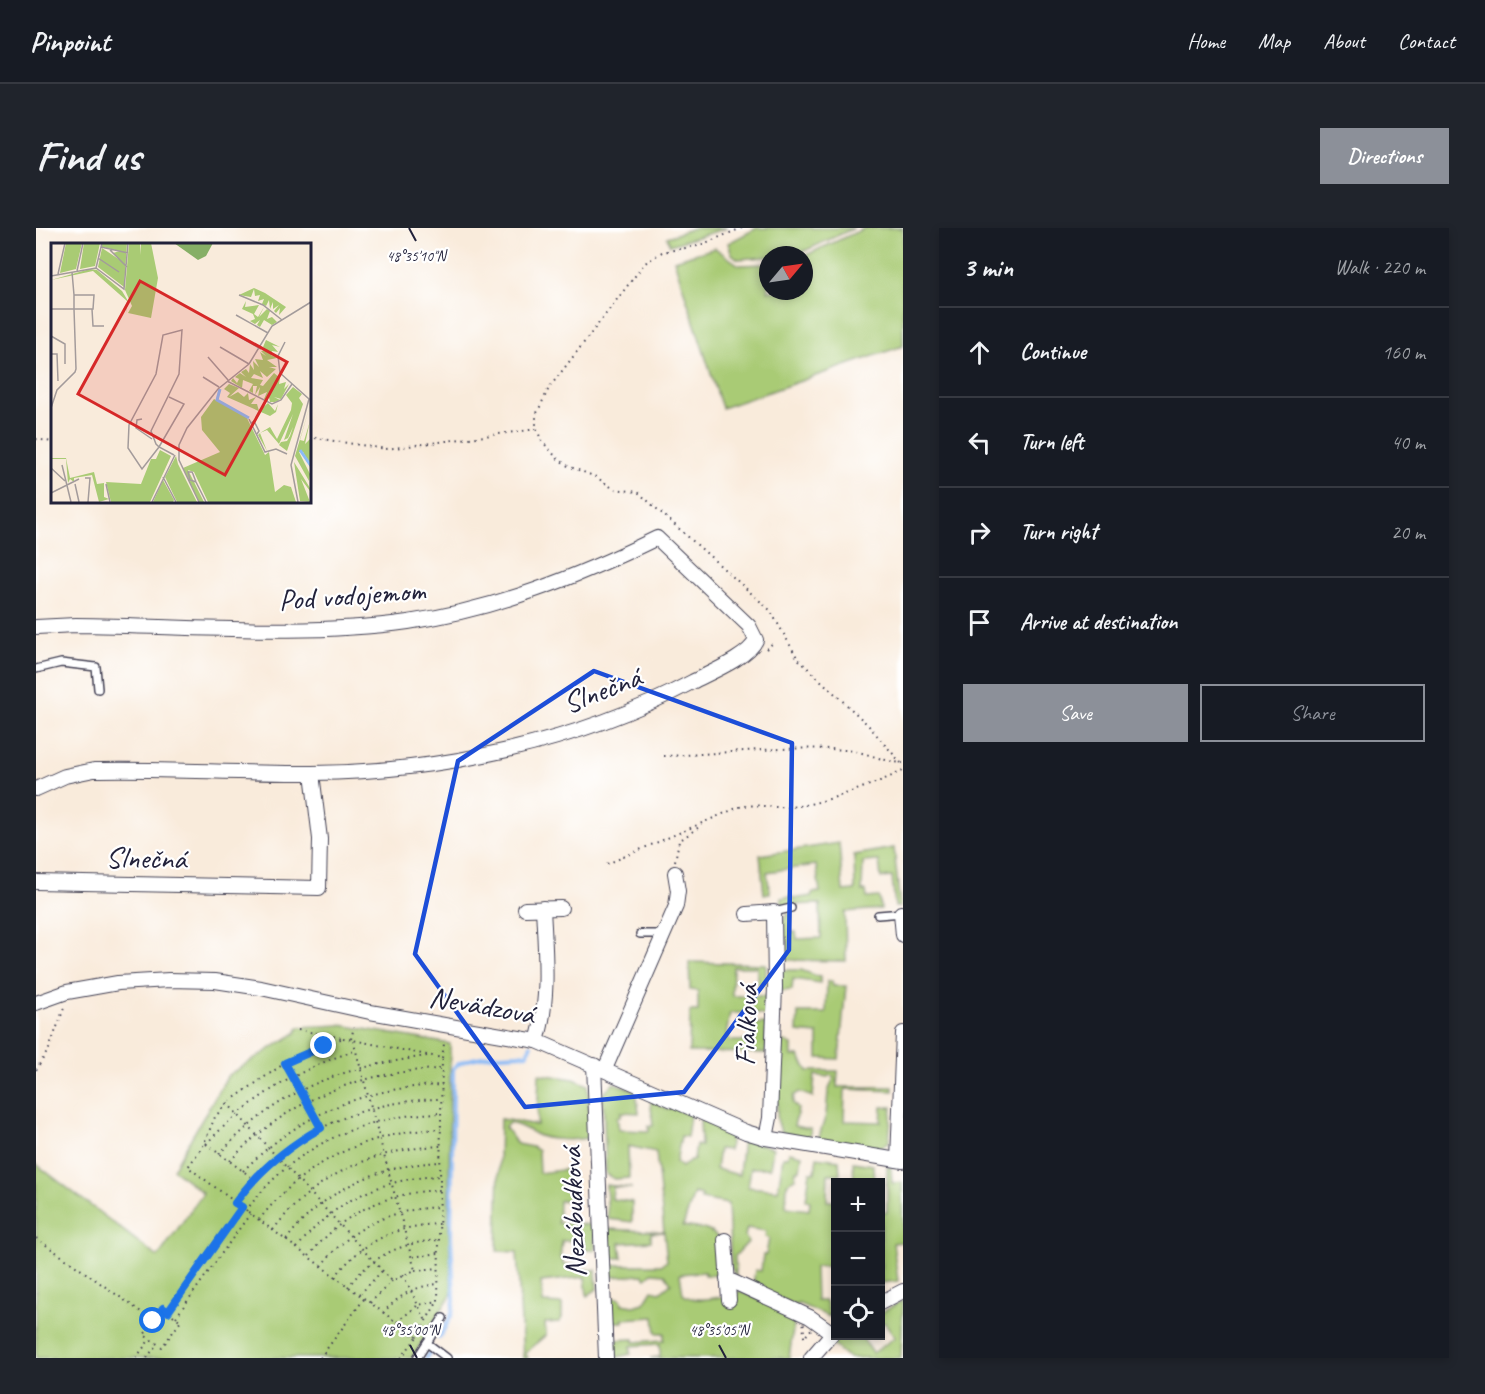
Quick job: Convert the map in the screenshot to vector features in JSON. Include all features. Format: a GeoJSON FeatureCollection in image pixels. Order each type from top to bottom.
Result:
{"type":"FeatureCollection","features":[{"type":"Feature","properties":{"kind":"street","name":"Pod vodojemom"},"geometry":{"type":"LineString","coordinates":[[36,627],[76,625],[316,629],[409,622],[471,610],[526,594],[585,573],[657,538]]}},
{"type":"Feature","properties":{"kind":"street","name":"Slnečná"},"geometry":{"type":"LineString","coordinates":[[36,789],[65,776],[94,770],[312,773],[432,764],[527,744],[594,723],[659,698],[753,647],[755,634],[750,626],[657,538]]}},
{"type":"Feature","properties":{"kind":"street","name":"Slnečná"},"geometry":{"type":"LineString","coordinates":[[36,882],[319,888],[320,839],[312,773]]}},
{"type":"Feature","properties":{"kind":"street","name":"Nezábudková"},"geometry":{"type":"LineString","coordinates":[[606,1358],[600,1067],[676,906],[678,891],[675,873]]}},
{"type":"Feature","properties":{"kind":"street"},"geometry":{"type":"LineString","coordinates":[[537,1041],[541,1026],[544,991],[543,908]]}},
{"type":"Feature","properties":{"kind":"street"},"geometry":{"type":"LineString","coordinates":[[525,909],[561,908]]}},
{"type":"Feature","properties":{"kind":"street"},"geometry":{"type":"LineString","coordinates":[[747,914],[774,912]]}},
{"type":"Feature","properties":{"kind":"street","name":"Fialková"},"geometry":{"type":"LineString","coordinates":[[766,1138],[770,1118],[774,912]]}},
{"type":"Feature","properties":{"kind":"street"},"geometry":{"type":"LineString","coordinates":[[902,913],[903,935]]}},
{"type":"Feature","properties":{"kind":"street","name":"Nevädzová"},"geometry":{"type":"LineString","coordinates":[[36,1003],[67,993],[118,983],[169,980],[215,981],[261,988],[370,1012],[537,1041],[746,1132],[766,1138],[901,1161]]}},
{"type":"Feature","properties":{"kind":"street"},"geometry":{"type":"LineString","coordinates":[[901,1161],[903,1033]]}},
{"type":"Feature","properties":{"kind":"street"},"geometry":{"type":"LineString","coordinates":[[724,1240],[729,1300]]}},
{"type":"Feature","properties":{"kind":"street"},"geometry":{"type":"LineString","coordinates":[[727,1279],[831,1329]]}},
{"type":"Feature","properties":{"kind":"street"},"geometry":{"type":"LineString","coordinates":[[885,1300],[903,1291]]}},
{"type":"Feature","properties":{"kind":"street"},"geometry":{"type":"LineString","coordinates":[[812,1358],[831,1333]]}},
{"type":"Feature","properties":{"kind":"lane"},"geometry":{"type":"LineString","coordinates":[[36,669],[61,663],[96,667],[98,689]]}},
{"type":"Feature","properties":{"kind":"lane"},"geometry":{"type":"LineString","coordinates":[[774,912],[791,908]]}},
{"type":"Feature","properties":{"kind":"lane"},"geometry":{"type":"LineString","coordinates":[[878,915],[902,913]]}},
{"type":"Feature","properties":{"kind":"lane"},"geometry":{"type":"LineString","coordinates":[[640,934],[664,934]]}},
{"type":"Feature","properties":{"kind":"lane"},"geometry":{"type":"LineString","coordinates":[[417,1358],[443,1318]]}},
{"type":"Feature","properties":{"kind":"lane"},"geometry":{"type":"LineString","coordinates":[[427,1343],[447,1358]]}},
{"type":"Feature","properties":{"kind":"path"},"geometry":{"type":"LineString","coordinates":[[742,228],[698,246],[662,252],[645,263],[549,388],[537,415],[537,429],[548,450],[557,459],[568,466],[588,473],[614,489],[638,492],[753,593],[777,620],[786,642],[798,659],[853,710],[902,763]]}},
{"type":"Feature","properties":{"kind":"path"},"geometry":{"type":"LineString","coordinates":[[310,436],[386,449],[537,429]]}},
{"type":"Feature","properties":{"kind":"path"},"geometry":{"type":"LineString","coordinates":[[36,439],[51,442]]}},
{"type":"Feature","properties":{"kind":"path"},"geometry":{"type":"LineString","coordinates":[[766,649],[773,643]]}},
{"type":"Feature","properties":{"kind":"path"},"geometry":{"type":"LineString","coordinates":[[663,756],[825,748],[866,753],[902,763]]}},
{"type":"Feature","properties":{"kind":"path"},"geometry":{"type":"LineString","coordinates":[[607,864],[739,807],[752,804],[786,807],[808,803],[850,791],[903,771]]}},
{"type":"Feature","properties":{"kind":"path"},"geometry":{"type":"LineString","coordinates":[[675,873],[675,853],[679,841],[710,821]]}},
{"type":"Feature","properties":{"kind":"path"},"geometry":{"type":"LineString","coordinates":[[36,1070],[62,1019],[65,1002]]}},
{"type":"Feature","properties":{"kind":"path"},"geometry":{"type":"LineString","coordinates":[[354,1027],[352,1040],[415,1270]]}},
{"type":"Feature","properties":{"kind":"path"},"geometry":{"type":"LineString","coordinates":[[298,1029],[442,1058]]}},
{"type":"Feature","properties":{"kind":"path"},"geometry":{"type":"LineString","coordinates":[[205,1143],[210,1125],[227,1103],[285,1063],[343,1038]]}},
{"type":"Feature","properties":{"kind":"path"},"geometry":{"type":"LineString","coordinates":[[401,1358],[438,1301],[444,1044]]}},
{"type":"Feature","properties":{"kind":"path"},"geometry":{"type":"LineString","coordinates":[[355,1050],[292,1076],[237,1113],[205,1143],[188,1167],[396,1323],[427,1343]]}},
{"type":"Feature","properties":{"kind":"path"},"geometry":{"type":"LineString","coordinates":[[219,1154],[248,1126],[300,1090],[359,1067],[429,1055]]}},
{"type":"Feature","properties":{"kind":"path"},"geometry":{"type":"LineString","coordinates":[[285,1063],[321,1128]]}},
{"type":"Feature","properties":{"kind":"path"},"geometry":{"type":"LineString","coordinates":[[230,1161],[256,1134],[306,1101],[363,1078],[399,1072],[442,1069]]}},
{"type":"Feature","properties":{"kind":"path"},"geometry":{"type":"LineString","coordinates":[[243,1171],[268,1147],[314,1115],[367,1094],[442,1085]]}},
{"type":"Feature","properties":{"kind":"path"},"geometry":{"type":"LineString","coordinates":[[235,1203],[254,1179],[277,1157],[321,1128],[370,1107],[405,1101],[442,1099]]}},
{"type":"Feature","properties":{"kind":"path"},"geometry":{"type":"LineString","coordinates":[[227,1103],[392,1281]]}},
{"type":"Feature","properties":{"kind":"path"},"geometry":{"type":"LineString","coordinates":[[246,1211],[286,1167],[327,1140],[374,1121],[407,1114],[441,1113]]}},
{"type":"Feature","properties":{"kind":"path"},"geometry":{"type":"LineString","coordinates":[[259,1220],[298,1179],[334,1155],[378,1137],[441,1129]]}},
{"type":"Feature","properties":{"kind":"path"},"geometry":{"type":"LineString","coordinates":[[205,1143],[254,1179]]}},
{"type":"Feature","properties":{"kind":"path"},"geometry":{"type":"LineString","coordinates":[[273,1231],[309,1191],[336,1173],[383,1153],[441,1146]]}},
{"type":"Feature","properties":{"kind":"path"},"geometry":{"type":"LineString","coordinates":[[286,1240],[320,1203],[346,1186],[387,1169],[441,1162]]}},
{"type":"Feature","properties":{"kind":"path"},"geometry":{"type":"LineString","coordinates":[[297,1248],[330,1214],[353,1198],[391,1182],[441,1176]]}},
{"type":"Feature","properties":{"kind":"path"},"geometry":{"type":"LineString","coordinates":[[308,1257],[339,1224],[370,1205],[394,1196],[441,1190]]}},
{"type":"Feature","properties":{"kind":"path"},"geometry":{"type":"LineString","coordinates":[[168,1312],[242,1207]]}},
{"type":"Feature","properties":{"kind":"path"},"geometry":{"type":"LineString","coordinates":[[321,1267],[351,1236],[375,1221],[399,1212],[440,1207]]}},
{"type":"Feature","properties":{"kind":"path"},"geometry":{"type":"LineString","coordinates":[[176,1317],[250,1214]]}},
{"type":"Feature","properties":{"kind":"path"},"geometry":{"type":"LineString","coordinates":[[335,1277],[362,1248],[403,1228],[440,1224]]}},
{"type":"Feature","properties":{"kind":"path"},"geometry":{"type":"LineString","coordinates":[[36,1238],[153,1321]]}},
{"type":"Feature","properties":{"kind":"path"},"geometry":{"type":"LineString","coordinates":[[348,1287],[373,1260],[408,1244],[440,1240]]}},
{"type":"Feature","properties":{"kind":"path"},"geometry":{"type":"LineString","coordinates":[[412,1257],[440,1253]]}},
{"type":"Feature","properties":{"kind":"path"},"geometry":{"type":"LineString","coordinates":[[370,1303],[392,1281],[403,1275],[415,1270],[439,1268]]}},
{"type":"Feature","properties":{"kind":"path"},"geometry":{"type":"LineString","coordinates":[[359,1295],[383,1270]]}},
{"type":"Feature","properties":{"kind":"path"},"geometry":{"type":"LineString","coordinates":[[403,1275],[426,1322]]}},
{"type":"Feature","properties":{"kind":"path"},"geometry":{"type":"LineString","coordinates":[[383,1313],[392,1302],[410,1290],[439,1284]]}},
{"type":"Feature","properties":{"kind":"path"},"geometry":{"type":"LineString","coordinates":[[320,1358],[364,1299]]}},
{"type":"Feature","properties":{"kind":"path"},"geometry":{"type":"LineString","coordinates":[[396,1323],[417,1305],[438,1301]]}},
{"type":"Feature","properties":{"kind":"path"},"geometry":{"type":"LineString","coordinates":[[163,1308],[168,1312],[181,1321],[162,1347],[144,1335],[163,1308]]}},
{"type":"Feature","properties":{"kind":"path"},"geometry":{"type":"LineString","coordinates":[[136,1358],[150,1339]]}},
{"type":"Feature","properties":{"kind":"path"},"geometry":{"type":"LineString","coordinates":[[147,1358],[157,1344]]}},
{"type":"Feature","properties":{"kind":"highlighted area"},"geometry":{"type":"Polygon","coordinates":[[[594,671],[792,743],[789,950],[684,1092],[525,1107],[415,954],[458,761],[594,671]]]}},
{"type":"Feature","properties":{"kind":"green space"},"geometry":{"type":"Polygon","coordinates":[[[694,228],[727,228],[670,245],[667,237],[694,228]]]}},
{"type":"Feature","properties":{"kind":"green space"},"geometry":{"type":"Polygon","coordinates":[[[757,228],[854,228],[813,247],[759,246],[759,258],[738,259],[732,254],[728,243],[757,228]]]}},
{"type":"Feature","properties":{"kind":"green space"},"geometry":{"type":"Polygon","coordinates":[[[865,228],[903,228],[903,346],[722,408],[674,260],[715,248],[739,265],[759,264],[759,300],[813,300],[813,252],[865,228]]]}},
{"type":"Feature","properties":{"kind":"green space"},"geometry":{"type":"Polygon","coordinates":[[[839,843],[843,891],[855,890],[854,855],[894,848],[900,907],[895,907],[892,877],[881,878],[879,861],[863,862],[862,891],[866,891],[867,898],[879,897],[881,909],[845,912],[846,961],[780,960],[780,926],[787,914],[792,913],[791,932],[796,932],[797,939],[821,938],[820,904],[782,905],[781,898],[792,896],[793,899],[812,896],[812,893],[820,892],[816,865],[767,872],[770,893],[764,894],[760,855],[839,843]]]}},
{"type":"Feature","properties":{"kind":"green space"},"geometry":{"type":"Polygon","coordinates":[[[689,962],[766,964],[766,984],[757,984],[757,967],[733,967],[732,996],[766,996],[766,1016],[755,1013],[730,1013],[726,1035],[729,1036],[729,1041],[755,1041],[755,1024],[766,1023],[766,1053],[689,1052],[690,1011],[698,1011],[698,991],[690,990],[689,962]]]}},
{"type":"Feature","properties":{"kind":"green space"},"geometry":{"type":"Polygon","coordinates":[[[780,970],[801,970],[820,977],[820,983],[793,979],[792,990],[780,991],[780,970]]]}},
{"type":"Feature","properties":{"kind":"green space"},"geometry":{"type":"Polygon","coordinates":[[[827,981],[832,981],[833,986],[846,986],[839,1059],[818,1058],[818,1034],[797,1032],[798,1013],[826,1013],[827,981]]]}},
{"type":"Feature","properties":{"kind":"green space"},"geometry":{"type":"Polygon","coordinates":[[[341,1025],[450,1044],[449,1226],[452,1293],[412,1358],[36,1358],[36,1164],[158,1257],[203,1193],[173,1169],[228,1075],[296,1033],[299,1027],[341,1025]]]}},
{"type":"Feature","properties":{"kind":"green space"},"geometry":{"type":"Polygon","coordinates":[[[783,1041],[792,1045],[792,1056],[799,1056],[808,1071],[838,1071],[837,1087],[893,1087],[893,1091],[845,1089],[844,1121],[881,1122],[882,1107],[892,1107],[889,1142],[881,1147],[818,1140],[826,1115],[828,1092],[834,1077],[829,1075],[828,1077],[815,1075],[813,1097],[799,1092],[794,1096],[793,1103],[798,1109],[794,1126],[811,1129],[809,1139],[781,1132],[777,1119],[779,1044],[783,1041]]]}},
{"type":"Feature","properties":{"kind":"green space"},"geometry":{"type":"Polygon","coordinates":[[[539,1074],[574,1079],[588,1085],[590,1137],[570,1140],[555,1139],[540,1136],[509,1123],[505,1127],[517,1144],[532,1147],[538,1151],[539,1173],[569,1169],[570,1196],[567,1200],[559,1201],[558,1223],[594,1225],[595,1250],[584,1250],[583,1240],[562,1241],[560,1259],[563,1259],[563,1265],[579,1264],[579,1269],[596,1270],[597,1289],[587,1296],[585,1277],[541,1282],[543,1303],[562,1304],[562,1318],[559,1322],[545,1323],[546,1335],[525,1353],[528,1358],[523,1358],[517,1252],[497,1251],[500,1119],[537,1125],[539,1074]]]}},
{"type":"Feature","properties":{"kind":"green space"},"geometry":{"type":"Polygon","coordinates":[[[614,1083],[636,1091],[639,1113],[621,1112],[621,1117],[617,1117],[619,1130],[649,1131],[649,1126],[653,1126],[650,1097],[660,1102],[659,1105],[670,1110],[671,1107],[690,1115],[687,1137],[681,1136],[676,1162],[682,1167],[690,1160],[694,1160],[696,1145],[701,1146],[700,1119],[731,1133],[729,1150],[719,1149],[716,1169],[739,1175],[743,1139],[773,1148],[770,1168],[751,1168],[748,1187],[778,1190],[783,1157],[788,1157],[789,1152],[802,1155],[800,1170],[796,1170],[795,1178],[787,1184],[786,1207],[809,1210],[810,1201],[806,1200],[810,1172],[815,1172],[817,1157],[839,1160],[840,1174],[828,1174],[827,1201],[831,1201],[831,1266],[815,1267],[816,1301],[826,1301],[830,1317],[797,1303],[796,1306],[753,1286],[755,1270],[761,1271],[763,1255],[766,1255],[769,1238],[765,1237],[766,1231],[747,1228],[745,1236],[748,1242],[735,1256],[736,1277],[731,1267],[728,1204],[701,1199],[702,1195],[694,1193],[683,1226],[704,1229],[717,1236],[720,1241],[722,1276],[705,1275],[705,1272],[680,1274],[683,1294],[695,1299],[703,1299],[740,1291],[795,1316],[789,1358],[650,1358],[660,1357],[660,1344],[631,1346],[631,1354],[614,1358],[614,1340],[634,1339],[634,1342],[664,1340],[664,1333],[656,1333],[654,1317],[613,1322],[612,1297],[621,1299],[622,1304],[634,1306],[644,1303],[652,1290],[660,1292],[671,1283],[665,1274],[652,1273],[646,1278],[643,1275],[611,1277],[610,1265],[661,1265],[667,1261],[656,1152],[628,1146],[629,1178],[614,1179],[606,1174],[603,1094],[614,1083]]]}},
{"type":"Feature","properties":{"kind":"green space"},"geometry":{"type":"Polygon","coordinates":[[[853,1162],[873,1165],[874,1178],[854,1178],[853,1162]]]}},
{"type":"Feature","properties":{"kind":"green space"},"geometry":{"type":"Polygon","coordinates":[[[887,1167],[891,1167],[892,1183],[902,1182],[903,1242],[893,1243],[898,1281],[885,1283],[885,1212],[887,1212],[887,1167]]]}},
{"type":"Feature","properties":{"kind":"green space"},"geometry":{"type":"Polygon","coordinates":[[[606,1185],[632,1188],[613,1187],[612,1199],[632,1202],[632,1222],[608,1219],[606,1185]]]}},
{"type":"Feature","properties":{"kind":"green space"},"geometry":{"type":"Polygon","coordinates":[[[609,1229],[664,1232],[651,1233],[651,1241],[620,1243],[622,1258],[610,1258],[609,1229]]]}},
{"type":"Feature","properties":{"kind":"green space"},"geometry":{"type":"Polygon","coordinates":[[[903,1300],[901,1358],[849,1358],[832,1344],[837,1340],[864,1340],[873,1353],[895,1337],[885,1323],[885,1311],[903,1300]]]}},
{"type":"Feature","properties":{"kind":"waterway"},"geometry":{"type":"LineString","coordinates":[[439,1338],[452,1314],[454,1300],[451,1237],[453,1069],[467,1060],[527,1054],[531,1045]]}},
{"type":"Feature","properties":{"kind":"waterway"},"geometry":{"type":"LineString","coordinates":[[426,1358],[429,1353]]}},
{"type":"Feature","properties":{"kind":"route"},"geometry":{"type":"LineString","coordinates":[[153,1321],[163,1308],[168,1312],[242,1207],[235,1203],[245,1189],[277,1157],[304,1137],[321,1128],[285,1063],[324,1046]]}}]}
